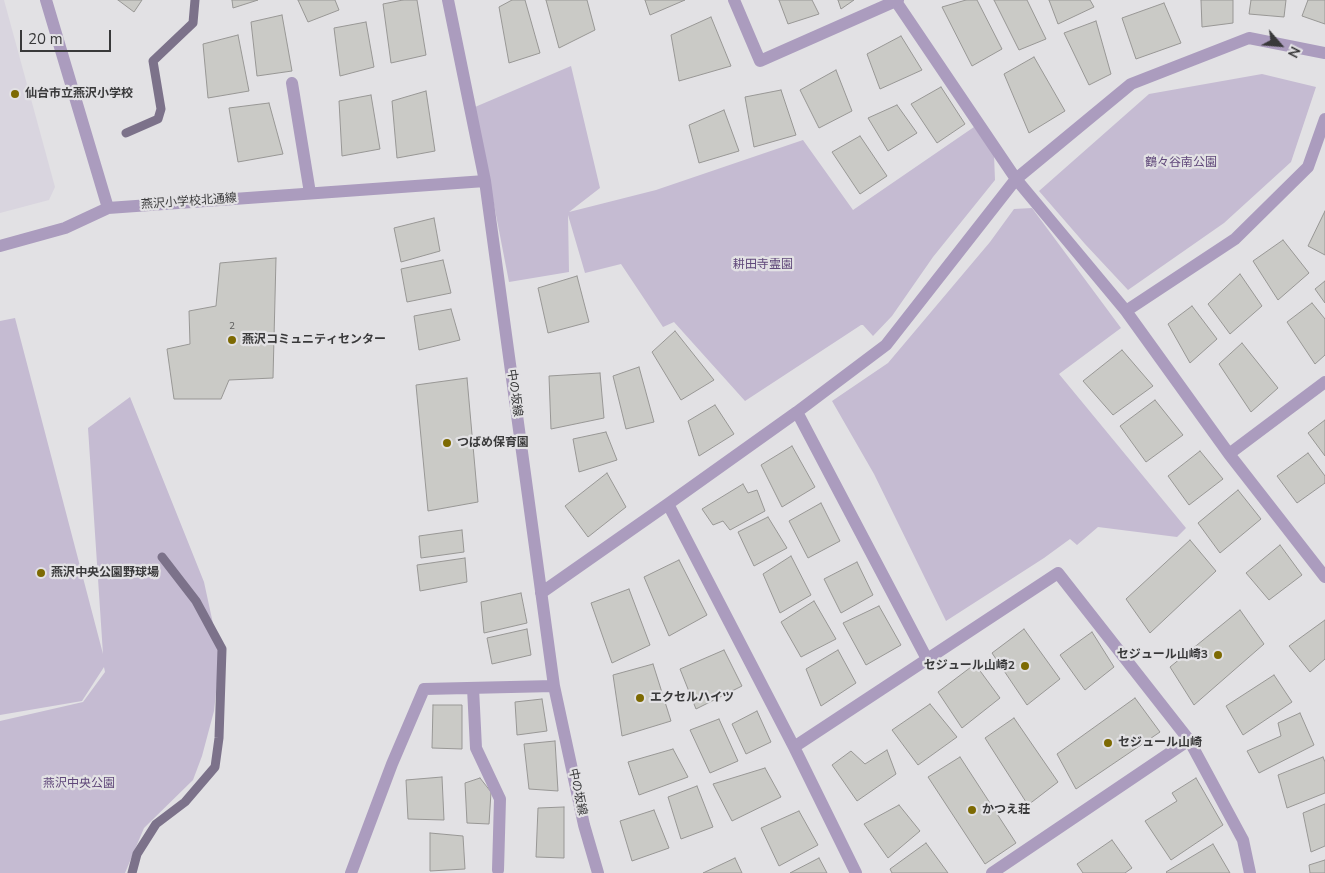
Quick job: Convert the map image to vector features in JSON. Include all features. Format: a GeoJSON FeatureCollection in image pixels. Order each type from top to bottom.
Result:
{"type":"FeatureCollection","features":[{"type":"Feature","properties":{"kind":"street"},"geometry":{"type":"LineString","coordinates":[[0,246],[65,228],[108,208],[46,0]]}},
{"type":"Feature","properties":{"kind":"street","name":"中の坂線"},"geometry":{"type":"LineString","coordinates":[[448,0],[485,181],[554,686],[584,825],[598,873]]}},
{"type":"Feature","properties":{"kind":"street"},"geometry":{"type":"LineString","coordinates":[[734,0],[760,61],[896,0],[1016,179],[1126,311],[1229,454],[1325,578]]}},
{"type":"Feature","properties":{"kind":"street"},"geometry":{"type":"LineString","coordinates":[[541,593],[796,412],[886,345],[1016,179],[1130,84],[1249,38],[1325,52]]}},
{"type":"Feature","properties":{"kind":"street"},"geometry":{"type":"LineString","coordinates":[[292,83],[310,194]]}},
{"type":"Feature","properties":{"kind":"street"},"geometry":{"type":"LineString","coordinates":[[1126,311],[1235,239],[1308,167],[1325,120]]}},
{"type":"Feature","properties":{"kind":"street","name":"燕沢小学校北通線"},"geometry":{"type":"LineString","coordinates":[[108,208],[485,181]]}},
{"type":"Feature","properties":{"kind":"street"},"geometry":{"type":"LineString","coordinates":[[1229,454],[1325,382]]}},
{"type":"Feature","properties":{"kind":"street"},"geometry":{"type":"LineString","coordinates":[[796,412],[927,659]]}},
{"type":"Feature","properties":{"kind":"street"},"geometry":{"type":"LineString","coordinates":[[668,504],[794,747],[856,873]]}},
{"type":"Feature","properties":{"kind":"street"},"geometry":{"type":"LineString","coordinates":[[794,747],[1058,573],[1189,740],[1244,840],[1250,873]]}},
{"type":"Feature","properties":{"kind":"street"},"geometry":{"type":"LineString","coordinates":[[351,873],[392,764],[424,689],[554,686]]}},
{"type":"Feature","properties":{"kind":"street"},"geometry":{"type":"LineString","coordinates":[[473,688],[476,748],[500,798],[498,870]]}},
{"type":"Feature","properties":{"kind":"street"},"geometry":{"type":"LineString","coordinates":[[992,873],[1189,740]]}},
{"type":"Feature","properties":{"kind":"shaded area","name":"仙台市立燕沢小学校"},"geometry":{"type":"Polygon","coordinates":[[[0,0],[4,0],[55,187],[49,200],[0,213],[0,0]]]}},
{"type":"Feature","properties":{"kind":"green space","name":"耕田寺霊園"},"geometry":{"type":"Polygon","coordinates":[[[571,66],[600,188],[569,212],[656,190],[803,140],[853,210],[974,127],[994,155],[995,180],[933,257],[892,316],[873,336],[861,325],[745,401],[674,322],[663,327],[621,264],[585,273],[568,215],[569,272],[509,282],[475,107],[571,66]]]}},
{"type":"Feature","properties":{"kind":"green space","name":"鶴々谷南公園"},"geometry":{"type":"Polygon","coordinates":[[[1262,74],[1316,87],[1291,162],[1224,223],[1128,290],[1039,191],[1149,94],[1262,74]]]}},
{"type":"Feature","properties":{"kind":"green space"},"geometry":{"type":"Polygon","coordinates":[[[1032,208],[1121,328],[1059,374],[1186,528],[1177,537],[1098,527],[1077,545],[1070,539],[1044,558],[946,621],[874,474],[832,401],[888,363],[990,242],[1014,209],[1032,208]]]}},
{"type":"Feature","properties":{"kind":"green space","name":"燕沢中央公園"},"geometry":{"type":"Polygon","coordinates":[[[15,318],[103,654],[88,428],[130,397],[204,582],[220,656],[214,711],[202,756],[193,780],[144,828],[125,873],[0,873],[0,721],[83,702],[105,672],[104,667],[82,701],[0,715],[0,321],[15,318]]]}},
{"type":"Feature","properties":{"kind":"building"},"geometry":{"type":"Polygon","coordinates":[[[118,0],[142,0],[134,12],[118,0]]]}},
{"type":"Feature","properties":{"kind":"building"},"geometry":{"type":"Polygon","coordinates":[[[232,0],[258,0],[233,8],[232,0]]]}},
{"type":"Feature","properties":{"kind":"building"},"geometry":{"type":"Polygon","coordinates":[[[298,0],[335,0],[339,10],[308,22],[298,0]]]}},
{"type":"Feature","properties":{"kind":"building"},"geometry":{"type":"Polygon","coordinates":[[[403,0],[417,0],[426,55],[391,63],[383,4],[403,0]]]}},
{"type":"Feature","properties":{"kind":"building"},"geometry":{"type":"Polygon","coordinates":[[[512,0],[525,0],[540,53],[509,63],[499,7],[512,0]]]}},
{"type":"Feature","properties":{"kind":"building"},"geometry":{"type":"Polygon","coordinates":[[[546,0],[587,0],[595,30],[559,48],[546,0]]]}},
{"type":"Feature","properties":{"kind":"building"},"geometry":{"type":"Polygon","coordinates":[[[645,0],[685,0],[650,15],[645,0]]]}},
{"type":"Feature","properties":{"kind":"building"},"geometry":{"type":"Polygon","coordinates":[[[779,0],[812,0],[819,14],[788,24],[779,0]]]}},
{"type":"Feature","properties":{"kind":"building"},"geometry":{"type":"Polygon","coordinates":[[[838,0],[854,0],[841,9],[838,0]]]}},
{"type":"Feature","properties":{"kind":"building"},"geometry":{"type":"Polygon","coordinates":[[[966,0],[977,0],[1002,49],[972,66],[942,7],[966,0]]]}},
{"type":"Feature","properties":{"kind":"building"},"geometry":{"type":"Polygon","coordinates":[[[994,0],[1027,0],[1046,39],[1019,50],[994,0]]]}},
{"type":"Feature","properties":{"kind":"building"},"geometry":{"type":"Polygon","coordinates":[[[1049,0],[1090,0],[1094,7],[1058,24],[1049,0]]]}},
{"type":"Feature","properties":{"kind":"building"},"geometry":{"type":"Polygon","coordinates":[[[1201,0],[1233,0],[1233,23],[1202,27],[1201,0]]]}},
{"type":"Feature","properties":{"kind":"building"},"geometry":{"type":"Polygon","coordinates":[[[1251,0],[1286,0],[1284,17],[1249,14],[1251,0]]]}},
{"type":"Feature","properties":{"kind":"building"},"geometry":{"type":"Polygon","coordinates":[[[1308,0],[1325,0],[1325,24],[1302,16],[1308,0]]]}},
{"type":"Feature","properties":{"kind":"building"},"geometry":{"type":"Polygon","coordinates":[[[1164,3],[1181,43],[1136,59],[1122,18],[1164,3]]]}},
{"type":"Feature","properties":{"kind":"building"},"geometry":{"type":"Polygon","coordinates":[[[282,15],[292,71],[257,76],[251,22],[282,15]]]}},
{"type":"Feature","properties":{"kind":"building"},"geometry":{"type":"Polygon","coordinates":[[[711,17],[731,66],[679,81],[671,35],[711,17]]]}},
{"type":"Feature","properties":{"kind":"building"},"geometry":{"type":"Polygon","coordinates":[[[1096,21],[1111,74],[1089,85],[1064,33],[1096,21]]]}},
{"type":"Feature","properties":{"kind":"building"},"geometry":{"type":"Polygon","coordinates":[[[366,22],[374,67],[340,76],[334,28],[366,22]]]}},
{"type":"Feature","properties":{"kind":"building"},"geometry":{"type":"Polygon","coordinates":[[[238,35],[249,91],[208,98],[203,44],[238,35]]]}},
{"type":"Feature","properties":{"kind":"building"},"geometry":{"type":"Polygon","coordinates":[[[901,36],[922,70],[880,89],[867,54],[901,36]]]}},
{"type":"Feature","properties":{"kind":"building"},"geometry":{"type":"Polygon","coordinates":[[[1034,57],[1065,111],[1029,133],[1004,74],[1034,57]]]}},
{"type":"Feature","properties":{"kind":"building"},"geometry":{"type":"Polygon","coordinates":[[[836,70],[852,111],[819,128],[800,90],[836,70]]]}},
{"type":"Feature","properties":{"kind":"building"},"geometry":{"type":"Polygon","coordinates":[[[941,87],[965,124],[937,143],[911,104],[941,87]]]}},
{"type":"Feature","properties":{"kind":"building"},"geometry":{"type":"Polygon","coordinates":[[[781,90],[796,135],[754,147],[745,97],[781,90]]]}},
{"type":"Feature","properties":{"kind":"building"},"geometry":{"type":"Polygon","coordinates":[[[426,91],[435,151],[397,158],[392,101],[426,91]]]}},
{"type":"Feature","properties":{"kind":"building"},"geometry":{"type":"Polygon","coordinates":[[[371,95],[380,149],[342,156],[339,101],[371,95]]]}},
{"type":"Feature","properties":{"kind":"building"},"geometry":{"type":"Polygon","coordinates":[[[269,103],[283,154],[238,162],[229,108],[269,103]]]}},
{"type":"Feature","properties":{"kind":"building"},"geometry":{"type":"Polygon","coordinates":[[[897,105],[917,133],[888,151],[868,118],[897,105]]]}},
{"type":"Feature","properties":{"kind":"building"},"geometry":{"type":"Polygon","coordinates":[[[724,110],[739,151],[699,163],[689,125],[724,110]]]}},
{"type":"Feature","properties":{"kind":"building"},"geometry":{"type":"Polygon","coordinates":[[[860,136],[887,176],[860,194],[832,152],[860,136]]]}},
{"type":"Feature","properties":{"kind":"building"},"geometry":{"type":"Polygon","coordinates":[[[1325,211],[1325,255],[1308,246],[1325,211]]]}},
{"type":"Feature","properties":{"kind":"building"},"geometry":{"type":"Polygon","coordinates":[[[434,218],[440,251],[401,262],[394,228],[434,218]]]}},
{"type":"Feature","properties":{"kind":"building"},"geometry":{"type":"Polygon","coordinates":[[[1283,240],[1309,273],[1278,300],[1253,261],[1283,240]]]}},
{"type":"Feature","properties":{"kind":"building"},"geometry":{"type":"Polygon","coordinates":[[[276,258],[273,378],[229,380],[221,399],[174,399],[167,349],[190,344],[189,311],[216,306],[220,263],[276,258]]]}},
{"type":"Feature","properties":{"kind":"building"},"geometry":{"type":"Polygon","coordinates":[[[443,260],[451,293],[407,302],[401,269],[443,260]]]}},
{"type":"Feature","properties":{"kind":"building"},"geometry":{"type":"Polygon","coordinates":[[[1240,274],[1262,306],[1230,334],[1208,304],[1240,274]]]}},
{"type":"Feature","properties":{"kind":"building"},"geometry":{"type":"Polygon","coordinates":[[[577,276],[589,322],[548,333],[538,288],[577,276]]]}},
{"type":"Feature","properties":{"kind":"building"},"geometry":{"type":"Polygon","coordinates":[[[1325,281],[1325,303],[1315,289],[1325,281]]]}},
{"type":"Feature","properties":{"kind":"building"},"geometry":{"type":"Polygon","coordinates":[[[1312,303],[1325,319],[1325,355],[1315,364],[1287,322],[1312,303]]]}},
{"type":"Feature","properties":{"kind":"building"},"geometry":{"type":"Polygon","coordinates":[[[1192,306],[1217,339],[1190,363],[1168,324],[1192,306]]]}},
{"type":"Feature","properties":{"kind":"building"},"geometry":{"type":"Polygon","coordinates":[[[451,309],[460,340],[419,350],[414,316],[451,309]]]}},
{"type":"Feature","properties":{"kind":"building"},"geometry":{"type":"Polygon","coordinates":[[[675,331],[714,380],[681,400],[652,352],[675,331]]]}},
{"type":"Feature","properties":{"kind":"building"},"geometry":{"type":"Polygon","coordinates":[[[1242,343],[1278,388],[1251,412],[1219,364],[1242,343]]]}},
{"type":"Feature","properties":{"kind":"building"},"geometry":{"type":"Polygon","coordinates":[[[1122,350],[1153,386],[1113,415],[1083,381],[1122,350]]]}},
{"type":"Feature","properties":{"kind":"building"},"geometry":{"type":"Polygon","coordinates":[[[639,367],[654,422],[626,429],[613,376],[639,367]]]}},
{"type":"Feature","properties":{"kind":"building"},"geometry":{"type":"Polygon","coordinates":[[[600,373],[604,418],[551,429],[549,376],[600,373]]]}},
{"type":"Feature","properties":{"kind":"building","name":"つばめ保育園"},"geometry":{"type":"Polygon","coordinates":[[[467,378],[478,502],[428,511],[416,385],[467,378]]]}},
{"type":"Feature","properties":{"kind":"building"},"geometry":{"type":"Polygon","coordinates":[[[1155,400],[1183,435],[1146,462],[1120,426],[1155,400]]]}},
{"type":"Feature","properties":{"kind":"building"},"geometry":{"type":"Polygon","coordinates":[[[715,405],[734,434],[699,456],[688,421],[715,405]]]}},
{"type":"Feature","properties":{"kind":"building"},"geometry":{"type":"Polygon","coordinates":[[[1325,420],[1325,456],[1308,433],[1325,420]]]}},
{"type":"Feature","properties":{"kind":"building"},"geometry":{"type":"Polygon","coordinates":[[[606,432],[617,460],[579,472],[573,439],[606,432]]]}},
{"type":"Feature","properties":{"kind":"building"},"geometry":{"type":"Polygon","coordinates":[[[792,446],[815,487],[782,507],[761,465],[792,446]]]}},
{"type":"Feature","properties":{"kind":"building"},"geometry":{"type":"Polygon","coordinates":[[[1200,451],[1223,479],[1189,505],[1168,476],[1200,451]]]}},
{"type":"Feature","properties":{"kind":"building"},"geometry":{"type":"Polygon","coordinates":[[[1308,453],[1325,476],[1325,483],[1297,503],[1277,476],[1308,453]]]}},
{"type":"Feature","properties":{"kind":"building"},"geometry":{"type":"Polygon","coordinates":[[[607,473],[626,507],[588,537],[565,506],[607,473]]]}},
{"type":"Feature","properties":{"kind":"building"},"geometry":{"type":"Polygon","coordinates":[[[743,484],[748,493],[757,490],[765,511],[730,530],[723,521],[713,525],[702,509],[743,484]]]}},
{"type":"Feature","properties":{"kind":"building"},"geometry":{"type":"Polygon","coordinates":[[[1238,490],[1261,519],[1220,553],[1198,523],[1238,490]]]}},
{"type":"Feature","properties":{"kind":"building"},"geometry":{"type":"Polygon","coordinates":[[[821,503],[840,541],[808,558],[789,521],[821,503]]]}},
{"type":"Feature","properties":{"kind":"building"},"geometry":{"type":"Polygon","coordinates":[[[768,517],[787,548],[754,566],[738,532],[768,517]]]}},
{"type":"Feature","properties":{"kind":"building"},"geometry":{"type":"Polygon","coordinates":[[[462,530],[464,552],[421,558],[419,536],[462,530]]]}},
{"type":"Feature","properties":{"kind":"building"},"geometry":{"type":"Polygon","coordinates":[[[1190,540],[1216,571],[1150,633],[1126,599],[1190,540]]]}},
{"type":"Feature","properties":{"kind":"building"},"geometry":{"type":"Polygon","coordinates":[[[1280,545],[1302,575],[1269,600],[1246,573],[1280,545]]]}},
{"type":"Feature","properties":{"kind":"building"},"geometry":{"type":"Polygon","coordinates":[[[791,556],[811,595],[780,613],[763,574],[791,556]]]}},
{"type":"Feature","properties":{"kind":"building"},"geometry":{"type":"Polygon","coordinates":[[[465,558],[467,582],[420,591],[417,565],[465,558]]]}},
{"type":"Feature","properties":{"kind":"building"},"geometry":{"type":"Polygon","coordinates":[[[679,560],[707,615],[669,636],[644,577],[679,560]]]}},
{"type":"Feature","properties":{"kind":"building"},"geometry":{"type":"Polygon","coordinates":[[[857,562],[873,595],[841,613],[824,579],[857,562]]]}},
{"type":"Feature","properties":{"kind":"building"},"geometry":{"type":"Polygon","coordinates":[[[629,589],[650,645],[612,663],[591,603],[629,589]]]}},
{"type":"Feature","properties":{"kind":"building"},"geometry":{"type":"Polygon","coordinates":[[[521,593],[527,623],[484,633],[481,602],[521,593]]]}},
{"type":"Feature","properties":{"kind":"building"},"geometry":{"type":"Polygon","coordinates":[[[814,601],[836,639],[801,657],[781,622],[814,601]]]}},
{"type":"Feature","properties":{"kind":"building"},"geometry":{"type":"Polygon","coordinates":[[[879,606],[901,645],[866,665],[843,623],[879,606]]]}},
{"type":"Feature","properties":{"kind":"building","name":"セジュール山崎3"},"geometry":{"type":"Polygon","coordinates":[[[1240,610],[1264,644],[1194,705],[1170,667],[1240,610]]]}},
{"type":"Feature","properties":{"kind":"building"},"geometry":{"type":"Polygon","coordinates":[[[1325,620],[1325,659],[1310,672],[1289,646],[1325,620]]]}},
{"type":"Feature","properties":{"kind":"building"},"geometry":{"type":"Polygon","coordinates":[[[527,629],[531,655],[492,664],[487,638],[527,629]]]}},
{"type":"Feature","properties":{"kind":"building","name":"セジュール山崎2"},"geometry":{"type":"Polygon","coordinates":[[[1024,629],[1060,679],[1027,705],[992,653],[1024,629]]]}},
{"type":"Feature","properties":{"kind":"building"},"geometry":{"type":"Polygon","coordinates":[[[1092,632],[1114,667],[1085,690],[1060,655],[1092,632]]]}},
{"type":"Feature","properties":{"kind":"building"},"geometry":{"type":"Polygon","coordinates":[[[724,650],[742,686],[696,709],[680,669],[724,650]]]}},
{"type":"Feature","properties":{"kind":"building"},"geometry":{"type":"Polygon","coordinates":[[[838,650],[856,683],[821,706],[806,669],[838,650]]]}},
{"type":"Feature","properties":{"kind":"building","name":"エクセルハイツ"},"geometry":{"type":"Polygon","coordinates":[[[653,664],[671,721],[622,736],[613,675],[653,664]]]}},
{"type":"Feature","properties":{"kind":"building"},"geometry":{"type":"Polygon","coordinates":[[[975,664],[1000,698],[962,728],[938,692],[975,664]]]}},
{"type":"Feature","properties":{"kind":"building"},"geometry":{"type":"Polygon","coordinates":[[[1274,675],[1292,702],[1243,735],[1226,706],[1274,675]]]}},
{"type":"Feature","properties":{"kind":"building","name":"セジュール山崎"},"geometry":{"type":"Polygon","coordinates":[[[1135,698],[1160,732],[1076,789],[1057,754],[1135,698]]]}},
{"type":"Feature","properties":{"kind":"building"},"geometry":{"type":"Polygon","coordinates":[[[542,699],[547,731],[517,735],[515,702],[542,699]]]}},
{"type":"Feature","properties":{"kind":"building"},"geometry":{"type":"Polygon","coordinates":[[[930,704],[957,737],[918,765],[892,730],[930,704]]]}},
{"type":"Feature","properties":{"kind":"building"},"geometry":{"type":"Polygon","coordinates":[[[433,705],[462,705],[462,749],[432,748],[433,705]]]}},
{"type":"Feature","properties":{"kind":"building"},"geometry":{"type":"Polygon","coordinates":[[[757,711],[771,742],[746,754],[732,724],[757,711]]]}},
{"type":"Feature","properties":{"kind":"building"},"geometry":{"type":"Polygon","coordinates":[[[1300,713],[1314,745],[1259,773],[1247,751],[1281,736],[1278,723],[1300,713]]]}},
{"type":"Feature","properties":{"kind":"building"},"geometry":{"type":"Polygon","coordinates":[[[1014,718],[1058,782],[1028,805],[985,738],[1014,718]]]}},
{"type":"Feature","properties":{"kind":"building"},"geometry":{"type":"Polygon","coordinates":[[[719,719],[738,761],[710,773],[690,730],[719,719]]]}},
{"type":"Feature","properties":{"kind":"building"},"geometry":{"type":"Polygon","coordinates":[[[555,741],[558,791],[529,789],[524,744],[555,741]]]}},
{"type":"Feature","properties":{"kind":"building"},"geometry":{"type":"Polygon","coordinates":[[[673,749],[688,777],[639,795],[628,762],[673,749]]]}},
{"type":"Feature","properties":{"kind":"building"},"geometry":{"type":"Polygon","coordinates":[[[887,750],[896,774],[857,801],[832,765],[851,751],[865,764],[887,750]]]}},
{"type":"Feature","properties":{"kind":"building","name":"かつえ荘"},"geometry":{"type":"Polygon","coordinates":[[[960,757],[1016,843],[985,864],[928,777],[960,757]]]}},
{"type":"Feature","properties":{"kind":"building"},"geometry":{"type":"Polygon","coordinates":[[[1323,757],[1325,762],[1325,793],[1287,808],[1278,775],[1323,757]]]}},
{"type":"Feature","properties":{"kind":"building"},"geometry":{"type":"Polygon","coordinates":[[[765,768],[781,797],[732,821],[713,784],[765,768]]]}},
{"type":"Feature","properties":{"kind":"building"},"geometry":{"type":"Polygon","coordinates":[[[442,777],[444,820],[408,819],[406,780],[442,777]]]}},
{"type":"Feature","properties":{"kind":"building"},"geometry":{"type":"Polygon","coordinates":[[[480,778],[491,792],[489,824],[467,823],[465,783],[480,778]]]}},
{"type":"Feature","properties":{"kind":"building"},"geometry":{"type":"Polygon","coordinates":[[[1196,778],[1223,825],[1171,860],[1145,821],[1177,801],[1172,793],[1196,778]]]}},
{"type":"Feature","properties":{"kind":"building"},"geometry":{"type":"Polygon","coordinates":[[[697,786],[713,827],[681,839],[668,797],[697,786]]]}},
{"type":"Feature","properties":{"kind":"building"},"geometry":{"type":"Polygon","coordinates":[[[1325,804],[1325,846],[1311,852],[1303,813],[1325,804]]]}},
{"type":"Feature","properties":{"kind":"building"},"geometry":{"type":"Polygon","coordinates":[[[899,805],[920,831],[888,858],[864,824],[899,805]]]}},
{"type":"Feature","properties":{"kind":"building"},"geometry":{"type":"Polygon","coordinates":[[[564,807],[564,858],[536,857],[538,808],[564,807]]]}},
{"type":"Feature","properties":{"kind":"building"},"geometry":{"type":"Polygon","coordinates":[[[654,810],[669,848],[632,861],[620,821],[654,810]]]}},
{"type":"Feature","properties":{"kind":"building"},"geometry":{"type":"Polygon","coordinates":[[[799,811],[818,845],[779,866],[761,828],[799,811]]]}},
{"type":"Feature","properties":{"kind":"building"},"geometry":{"type":"Polygon","coordinates":[[[430,833],[463,836],[465,869],[430,871],[430,833]]]}},
{"type":"Feature","properties":{"kind":"building"},"geometry":{"type":"Polygon","coordinates":[[[1112,840],[1132,868],[1125,873],[1083,873],[1077,864],[1112,840]]]}},
{"type":"Feature","properties":{"kind":"building"},"geometry":{"type":"Polygon","coordinates":[[[926,843],[948,873],[892,873],[890,869],[926,843]]]}},
{"type":"Feature","properties":{"kind":"building"},"geometry":{"type":"Polygon","coordinates":[[[1213,844],[1230,873],[1166,872],[1213,844]]]}},
{"type":"Feature","properties":{"kind":"building"},"geometry":{"type":"Polygon","coordinates":[[[735,858],[742,873],[703,873],[735,858]]]}},
{"type":"Feature","properties":{"kind":"building"},"geometry":{"type":"Polygon","coordinates":[[[819,858],[827,873],[790,873],[819,858]]]}},
{"type":"Feature","properties":{"kind":"building"},"geometry":{"type":"Polygon","coordinates":[[[1325,860],[1325,873],[1310,873],[1309,865],[1325,860]]]}},
{"type":"Feature","properties":{"kind":"waterway"},"geometry":{"type":"LineString","coordinates":[[126,133],[158,119],[161,109],[153,61],[193,23],[195,0]]}},
{"type":"Feature","properties":{"kind":"waterway"},"geometry":{"type":"LineString","coordinates":[[132,873],[137,854],[156,824],[185,802],[215,767],[219,738],[222,649],[196,601],[162,557]]}},
{"type":"Feature","properties":{"kind":"place","name":"仙台市立燕沢小学校"},"geometry":{"type":"Point","coordinates":[15,94]}},
{"type":"Feature","properties":{"kind":"place","name":"燕沢コミュニティセンター"},"geometry":{"type":"Point","coordinates":[232,340]}},
{"type":"Feature","properties":{"kind":"place","name":"つばめ保育園"},"geometry":{"type":"Point","coordinates":[447,443]}},
{"type":"Feature","properties":{"kind":"place","name":"燕沢中央公園野球場"},"geometry":{"type":"Point","coordinates":[41,573]}},
{"type":"Feature","properties":{"kind":"place","name":"セジュール山崎3"},"geometry":{"type":"Point","coordinates":[1218,655]}},
{"type":"Feature","properties":{"kind":"place","name":"セジュール山崎2"},"geometry":{"type":"Point","coordinates":[1025,666]}},
{"type":"Feature","properties":{"kind":"place","name":"エクセルハイツ"},"geometry":{"type":"Point","coordinates":[640,698]}},
{"type":"Feature","properties":{"kind":"place","name":"セジュール山崎"},"geometry":{"type":"Point","coordinates":[1108,743]}},
{"type":"Feature","properties":{"kind":"place","name":"かつえ荘"},"geometry":{"type":"Point","coordinates":[972,810]}}]}
